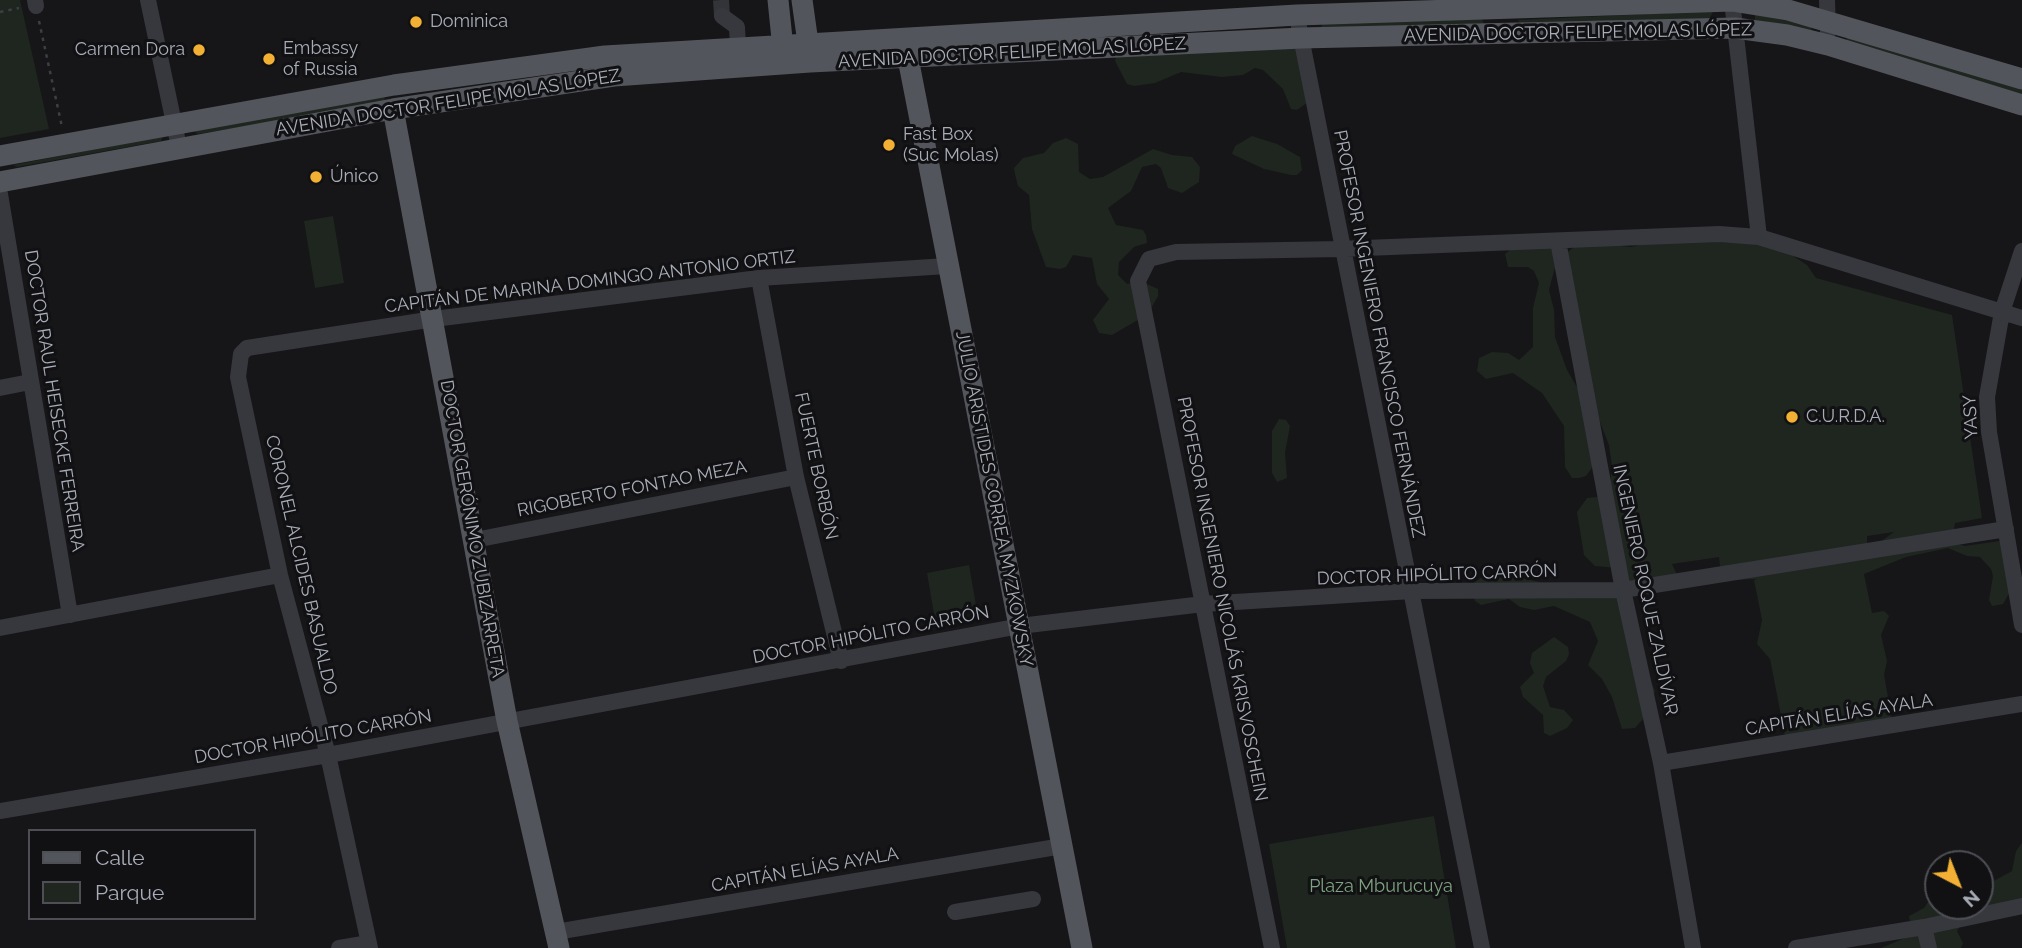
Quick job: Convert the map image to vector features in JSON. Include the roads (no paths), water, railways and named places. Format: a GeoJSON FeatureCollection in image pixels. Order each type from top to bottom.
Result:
{"type":"FeatureCollection","features":[{"type":"Feature","properties":{"kind":"main road"},"geometry":{"type":"LineString","coordinates":[[778,0],[784,54]]}},
{"type":"Feature","properties":{"kind":"main road"},"geometry":{"type":"LineString","coordinates":[[802,0],[809,52]]}},
{"type":"Feature","properties":{"kind":"main road","name":"AVENIDA DOCTOR FELIPE MOLAS LÓPEZ"},"geometry":{"type":"LineString","coordinates":[[906,49],[1297,15],[1499,4],[1732,1],[1788,10],[2022,79]]}},
{"type":"Feature","properties":{"kind":"main road","name":"AVENIDA DOCTOR FELIPE MOLAS LÓPEZ"},"geometry":{"type":"LineString","coordinates":[[0,182],[393,109],[614,76],[809,52],[1735,28],[1787,35],[1828,46],[2022,105]]}},
{"type":"Feature","properties":{"kind":"main road","name":"AVENIDA DOCTOR FELIPE MOLAS LÓPEZ"},"geometry":{"type":"LineString","coordinates":[[0,156],[394,85],[605,56],[738,47],[784,54]]}},
{"type":"Feature","properties":{"kind":"main road","name":"JULIO ARISTIDES CORREA MYZKOWSKY"},"geometry":{"type":"LineString","coordinates":[[906,49],[1082,948]]}},
{"type":"Feature","properties":{"kind":"main road"},"geometry":{"type":"LineString","coordinates":[[393,109],[410,92],[471,83],[488,72]]}},
{"type":"Feature","properties":{"kind":"main road","name":"DOCTOR GERÓNIMO ZUBIZARRETA"},"geometry":{"type":"LineString","coordinates":[[393,109],[507,721],[557,940]]}},
{"type":"Feature","properties":{"kind":"street"},"geometry":{"type":"LineString","coordinates":[[148,0],[179,147]]}},
{"type":"Feature","properties":{"kind":"street"},"geometry":{"type":"LineString","coordinates":[[1827,0],[1828,46]]}},
{"type":"Feature","properties":{"kind":"street"},"geometry":{"type":"LineString","coordinates":[[1732,1],[1759,237]]}},
{"type":"Feature","properties":{"kind":"street"},"geometry":{"type":"LineString","coordinates":[[1499,4],[1500,33]]}},
{"type":"Feature","properties":{"kind":"street","name":"PROFESOR INGENIERO FRANCISCO FERNÁNDEZ"},"geometry":{"type":"LineString","coordinates":[[1297,15],[1340,249],[1412,591],[1482,948]]}},
{"type":"Feature","properties":{"kind":"street"},"geometry":{"type":"LineString","coordinates":[[722,16],[737,27],[738,47]]}},
{"type":"Feature","properties":{"kind":"street","name":"DOCTOR RAUL HEISECKE FERREIRA"},"geometry":{"type":"LineString","coordinates":[[0,194],[70,615]]}},
{"type":"Feature","properties":{"kind":"street"},"geometry":{"type":"LineString","coordinates":[[1340,249],[1682,234],[1759,237],[2022,318]]}},
{"type":"Feature","properties":{"kind":"street","name":"INGENIERO ROQUE ZALDÍVAR"},"geometry":{"type":"LineString","coordinates":[[1558,241],[1623,590],[1661,762],[1693,948]]}},
{"type":"Feature","properties":{"kind":"street","name":"PROFESOR INGENIERO NICOLÁS KRISVOSCHEIN"},"geometry":{"type":"LineString","coordinates":[[1272,948],[1139,281],[1149,259],[1176,252],[1340,249]]}},
{"type":"Feature","properties":{"kind":"street","name":"YASY"},"geometry":{"type":"LineString","coordinates":[[2022,251],[2002,312],[1987,397],[1989,432],[2022,625]]}},
{"type":"Feature","properties":{"kind":"street","name":"CAPITÁN DE MARINA DOMINGO ANTONIO ORTIZ"},"geometry":{"type":"LineString","coordinates":[[241,354],[247,348],[434,319],[760,278],[947,266]]}},
{"type":"Feature","properties":{"kind":"street","name":"FUERTE BORBÓN"},"geometry":{"type":"LineString","coordinates":[[760,278],[796,477],[841,661]]}},
{"type":"Feature","properties":{"kind":"street","name":"CORONEL ALCIDES BASUALDO"},"geometry":{"type":"LineString","coordinates":[[241,354],[238,377],[280,575],[328,755],[369,945]]}},
{"type":"Feature","properties":{"kind":"street"},"geometry":{"type":"LineString","coordinates":[[0,387],[30,382]]}},
{"type":"Feature","properties":{"kind":"street","name":"RIGOBERTO FONTAO MEZA"},"geometry":{"type":"LineString","coordinates":[[475,540],[796,477]]}},
{"type":"Feature","properties":{"kind":"street","name":"DOCTOR HIPÓLITO CARRÓN"},"geometry":{"type":"LineString","coordinates":[[0,810],[328,755],[1020,626],[1203,604],[1412,591],[1623,590],[2006,529]]}},
{"type":"Feature","properties":{"kind":"street"},"geometry":{"type":"LineString","coordinates":[[0,628],[280,575]]}},
{"type":"Feature","properties":{"kind":"street","name":"CAPITÁN ELÍAS AYALA"},"geometry":{"type":"LineString","coordinates":[[1661,762],[2022,705]]}},
{"type":"Feature","properties":{"kind":"street","name":"CAPITÁN ELÍAS AYALA"},"geometry":{"type":"LineString","coordinates":[[557,940],[1062,846]]}},
{"type":"Feature","properties":{"kind":"street"},"geometry":{"type":"LineString","coordinates":[[955,912],[1034,898]]}},
{"type":"Feature","properties":{"kind":"street"},"geometry":{"type":"LineString","coordinates":[[1796,948],[1924,927],[2022,906]]}},
{"type":"Feature","properties":{"kind":"street"},"geometry":{"type":"LineString","coordinates":[[1924,927],[1929,948]]}},
{"type":"Feature","properties":{"kind":"street"},"geometry":{"type":"LineString","coordinates":[[339,948],[369,945]]}},
{"type":"Feature","properties":{"kind":"tunnel"},"geometry":{"type":"LineString","coordinates":[[721,0],[722,16]]}},
{"type":"Feature","properties":{"kind":"place","name":"Dominica"},"geometry":{"type":"Point","coordinates":[416,22]}},
{"type":"Feature","properties":{"kind":"place","name":"Carmen Dora"},"geometry":{"type":"Point","coordinates":[199,50]}},
{"type":"Feature","properties":{"kind":"place","name":"Embassy of Russia"},"geometry":{"type":"Point","coordinates":[269,59]}},
{"type":"Feature","properties":{"kind":"place","name":"Fast Box (Suc Molas)"},"geometry":{"type":"Point","coordinates":[889,145]}},
{"type":"Feature","properties":{"kind":"place","name":"Único"},"geometry":{"type":"Point","coordinates":[316,177]}},
{"type":"Feature","properties":{"kind":"place","name":"C.U.R.D.A."},"geometry":{"type":"Point","coordinates":[1792,417]}},
{"type":"Feature","properties":{"kind":"park label","name":"Plaza Mburucuya"},"geometry":{"type":"Point","coordinates":[1381,887]}}]}
